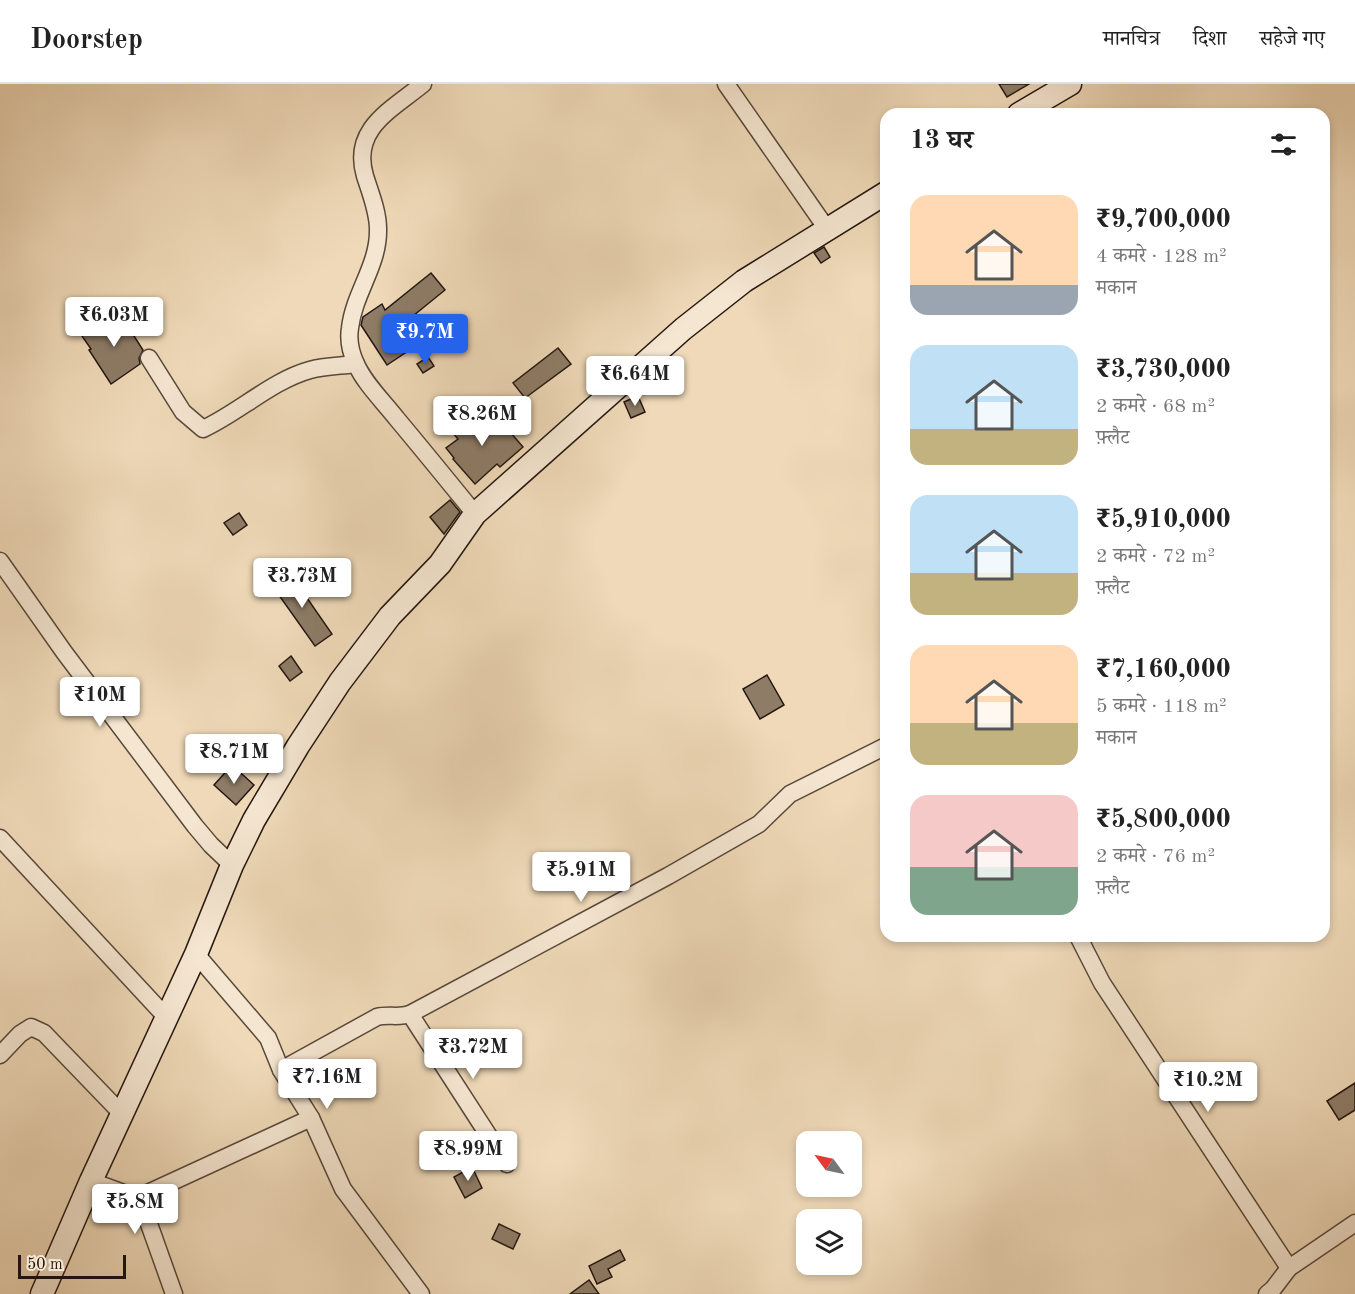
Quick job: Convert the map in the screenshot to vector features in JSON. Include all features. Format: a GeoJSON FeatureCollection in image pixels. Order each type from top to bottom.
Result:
{"type":"FeatureCollection","features":[{"type":"Feature","properties":{"kind":"street"},"geometry":{"type":"LineString","coordinates":[[423,84],[373,126],[364,138],[361,152],[362,166],[378,226],[378,245],[372,266],[352,312],[349,332],[351,349],[364,379],[475,514]]}},
{"type":"Feature","properties":{"kind":"street"},"geometry":{"type":"LineString","coordinates":[[726,84],[827,229]]}},
{"type":"Feature","properties":{"kind":"street"},"geometry":{"type":"LineString","coordinates":[[1029,108],[1070,84]]}},
{"type":"Feature","properties":{"kind":"street"},"geometry":{"type":"LineString","coordinates":[[42,1294],[254,820],[340,682],[390,616],[440,564],[475,514],[683,329],[744,280],[880,198]]}},
{"type":"Feature","properties":{"kind":"street"},"geometry":{"type":"LineString","coordinates":[[148,358],[183,412],[203,429],[223,420],[273,387],[309,370],[356,364]]}},
{"type":"Feature","properties":{"kind":"street"},"geometry":{"type":"LineString","coordinates":[[0,561],[64,652],[195,826],[232,865]]}},
{"type":"Feature","properties":{"kind":"street"},"geometry":{"type":"LineString","coordinates":[[281,1070],[377,1017],[385,1014],[404,1016],[410,1014],[668,876],[759,824],[790,794],[880,749]]}},
{"type":"Feature","properties":{"kind":"street"},"geometry":{"type":"LineString","coordinates":[[0,838],[167,1017]]}},
{"type":"Feature","properties":{"kind":"street"},"geometry":{"type":"LineString","coordinates":[[1081,942],[1102,983],[1289,1268]]}},
{"type":"Feature","properties":{"kind":"street"},"geometry":{"type":"LineString","coordinates":[[196,954],[268,1038],[281,1070],[311,1118],[343,1189],[421,1294]]}},
{"type":"Feature","properties":{"kind":"street"},"geometry":{"type":"LineString","coordinates":[[410,1014],[507,1164]]}},
{"type":"Feature","properties":{"kind":"street"},"geometry":{"type":"LineString","coordinates":[[0,1055],[20,1034],[31,1027],[44,1033],[122,1114]]}},
{"type":"Feature","properties":{"kind":"street"},"geometry":{"type":"LineString","coordinates":[[137,1198],[311,1118]]}},
{"type":"Feature","properties":{"kind":"street"},"geometry":{"type":"LineString","coordinates":[[91,1181],[137,1198],[143,1208],[174,1294]]}},
{"type":"Feature","properties":{"kind":"street"},"geometry":{"type":"LineString","coordinates":[[1272,1292],[1289,1268],[1355,1222]]}},
{"type":"Feature","properties":{"kind":"building"},"geometry":{"type":"Polygon","coordinates":[[[999,84],[1029,84],[1007,97],[999,84]]]}},
{"type":"Feature","properties":{"kind":"building"},"geometry":{"type":"Polygon","coordinates":[[[824,247],[830,257],[821,263],[814,253],[824,247]]]}},
{"type":"Feature","properties":{"kind":"building"},"geometry":{"type":"Polygon","coordinates":[[[431,273],[445,290],[397,329],[411,349],[387,365],[361,325],[363,317],[382,304],[385,310],[431,273]]]}},
{"type":"Feature","properties":{"kind":"building"},"geometry":{"type":"Polygon","coordinates":[[[114,313],[124,327],[127,325],[143,350],[139,358],[140,364],[111,384],[82,336],[114,313]]]}},
{"type":"Feature","properties":{"kind":"building"},"geometry":{"type":"Polygon","coordinates":[[[558,348],[571,364],[525,398],[513,383],[558,348]]]}},
{"type":"Feature","properties":{"kind":"building"},"geometry":{"type":"Polygon","coordinates":[[[428,357],[434,366],[423,373],[417,364],[428,357]]]}},
{"type":"Feature","properties":{"kind":"building"},"geometry":{"type":"Polygon","coordinates":[[[638,396],[645,412],[631,418],[624,402],[638,396]]]}},
{"type":"Feature","properties":{"kind":"building"},"geometry":{"type":"Polygon","coordinates":[[[465,414],[482,432],[498,418],[523,447],[500,467],[497,464],[475,484],[446,448],[458,439],[449,428],[465,414]]]}},
{"type":"Feature","properties":{"kind":"building"},"geometry":{"type":"Polygon","coordinates":[[[450,500],[460,512],[444,534],[430,517],[450,500]]]}},
{"type":"Feature","properties":{"kind":"building"},"geometry":{"type":"Polygon","coordinates":[[[239,513],[247,525],[233,535],[224,523],[239,513]]]}},
{"type":"Feature","properties":{"kind":"building"},"geometry":{"type":"Polygon","coordinates":[[[289,572],[332,634],[315,646],[271,584],[289,572]]]}},
{"type":"Feature","properties":{"kind":"building"},"geometry":{"type":"Polygon","coordinates":[[[291,656],[302,672],[290,681],[279,666],[291,656]]]}},
{"type":"Feature","properties":{"kind":"building"},"geometry":{"type":"Polygon","coordinates":[[[767,675],[784,705],[760,719],[743,689],[767,675]]]}},
{"type":"Feature","properties":{"kind":"building"},"geometry":{"type":"Polygon","coordinates":[[[232,765],[254,785],[236,805],[214,785],[232,765]]]}},
{"type":"Feature","properties":{"kind":"building"},"geometry":{"type":"Polygon","coordinates":[[[1355,1083],[1355,1110],[1339,1120],[1327,1101],[1355,1083]]]}},
{"type":"Feature","properties":{"kind":"building"},"geometry":{"type":"Polygon","coordinates":[[[472,1167],[482,1188],[465,1198],[454,1177],[472,1167]]]}},
{"type":"Feature","properties":{"kind":"building"},"geometry":{"type":"Polygon","coordinates":[[[499,1224],[520,1234],[513,1249],[492,1239],[499,1224]]]}},
{"type":"Feature","properties":{"kind":"building"},"geometry":{"type":"Polygon","coordinates":[[[620,1250],[625,1260],[608,1269],[612,1277],[597,1284],[589,1266],[620,1250]]]}},
{"type":"Feature","properties":{"kind":"building"},"geometry":{"type":"Polygon","coordinates":[[[589,1280],[599,1294],[570,1294],[589,1280]]]}}]}
